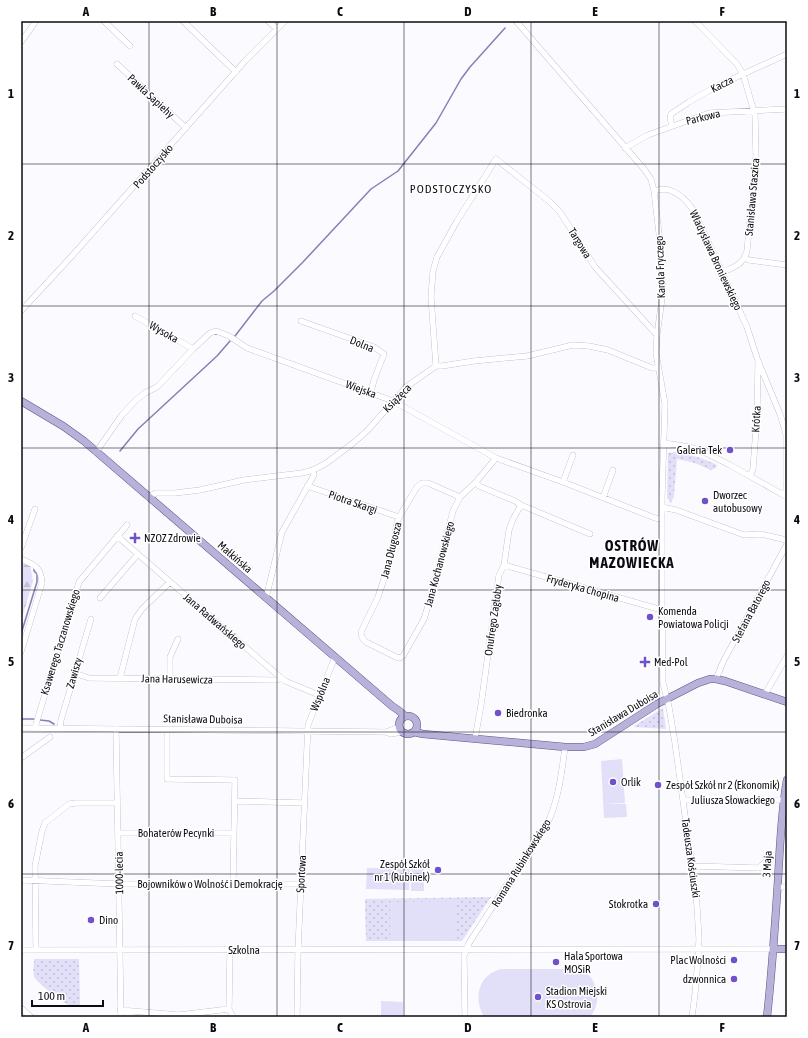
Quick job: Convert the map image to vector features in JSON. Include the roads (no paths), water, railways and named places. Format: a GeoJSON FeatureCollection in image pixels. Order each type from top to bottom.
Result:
{"type":"FeatureCollection","features":[{"type":"Feature","properties":{"kind":"main road","name":"Małkińska"},"geometry":{"type":"LineString","coordinates":[[21,402],[63,426],[84,441],[398,710],[402,724]]}},
{"type":"Feature","properties":{"kind":"main road","name":"Stanisława Duboisa"},"geometry":{"type":"LineString","coordinates":[[416,729],[433,735],[565,747],[584,747],[595,744],[667,699],[698,683],[710,679],[725,681],[787,702]]}},
{"type":"Feature","properties":{"kind":"main road","name":"Stanisława Duboisa"},"geometry":{"type":"LineString","coordinates":[[768,695],[787,697]]}},
{"type":"Feature","properties":{"kind":"main road","name":"Małkińska"},"geometry":{"type":"LineString","coordinates":[[402,724],[409,716],[416,719],[416,729]]}},
{"type":"Feature","properties":{"kind":"main road"},"geometry":{"type":"LineString","coordinates":[[402,724],[408,734],[416,729]]}},
{"type":"Feature","properties":{"kind":"main road","name":"3 Maja"},"geometry":{"type":"LineString","coordinates":[[767,1017],[780,835],[787,780]]}},
{"type":"Feature","properties":{"kind":"main road"},"geometry":{"type":"LineString","coordinates":[[773,949],[787,949]]}},
{"type":"Feature","properties":{"kind":"street"},"geometry":{"type":"LineString","coordinates":[[21,42],[36,21]]}},
{"type":"Feature","properties":{"kind":"street"},"geometry":{"type":"LineString","coordinates":[[104,21],[130,46]]}},
{"type":"Feature","properties":{"kind":"street"},"geometry":{"type":"LineString","coordinates":[[183,21],[236,72]]}},
{"type":"Feature","properties":{"kind":"street"},"geometry":{"type":"LineString","coordinates":[[268,21],[277,29]]}},
{"type":"Feature","properties":{"kind":"street","name":"Podstoczysko"},"geometry":{"type":"LineString","coordinates":[[21,311],[236,72],[285,21]]}},
{"type":"Feature","properties":{"kind":"street"},"geometry":{"type":"LineString","coordinates":[[516,21],[644,169],[651,179],[654,190]]}},
{"type":"Feature","properties":{"kind":"street","name":"Stanisława Staszica"},"geometry":{"type":"LineString","coordinates":[[696,21],[737,64],[742,74],[755,118],[756,156],[747,251],[745,258]]}},
{"type":"Feature","properties":{"kind":"street","name":"Kacza"},"geometry":{"type":"LineString","coordinates":[[672,126],[670,118],[672,113],[689,102],[742,74],[787,54]]}},
{"type":"Feature","properties":{"kind":"street","name":"Pawła Sapiehy"},"geometry":{"type":"LineString","coordinates":[[116,64],[186,128]]}},
{"type":"Feature","properties":{"kind":"street","name":"Parkowa"},"geometry":{"type":"LineString","coordinates":[[625,148],[648,135],[709,113],[787,109]]}},
{"type":"Feature","properties":{"kind":"street","name":"Targowa"},"geometry":{"type":"LineString","coordinates":[[436,366],[431,297],[433,271],[437,257],[457,221],[496,159],[561,213],[595,267],[657,335]]}},
{"type":"Feature","properties":{"kind":"street","name":"Władysława Broniewskiego"},"geometry":{"type":"LineString","coordinates":[[654,190],[663,189],[677,193],[694,211],[747,327],[758,361],[780,414],[786,434],[785,496]]}},
{"type":"Feature","properties":{"kind":"street","name":"Karola Fryczego"},"geometry":{"type":"LineString","coordinates":[[654,190],[663,290],[656,353],[665,404],[662,519]]}},
{"type":"Feature","properties":{"kind":"street"},"geometry":{"type":"LineString","coordinates":[[723,272],[739,265],[745,258],[749,260],[787,265]]}},
{"type":"Feature","properties":{"kind":"street","name":"Wysoka"},"geometry":{"type":"LineString","coordinates":[[135,316],[193,349]]}},
{"type":"Feature","properties":{"kind":"street","name":"Dolna"},"geometry":{"type":"LineString","coordinates":[[301,321],[374,347],[384,354],[371,392]]}},
{"type":"Feature","properties":{"kind":"street","name":"Wiejska"},"geometry":{"type":"LineString","coordinates":[[96,452],[122,415],[136,400],[145,393],[157,387],[193,349],[210,333],[216,331],[229,336],[247,348],[393,401],[496,458],[563,482],[655,518],[662,519]]}},
{"type":"Feature","properties":{"kind":"street","name":"Książęca"},"geometry":{"type":"LineString","coordinates":[[148,497],[156,493],[175,493],[200,490],[244,480],[302,473],[313,470],[325,464],[352,444],[367,431],[406,387],[436,366],[527,356],[573,345],[589,346],[608,350],[652,368],[658,368]]}},
{"type":"Feature","properties":{"kind":"street","name":"Krótka"},"geometry":{"type":"LineString","coordinates":[[750,476],[754,469],[758,361]]}},
{"type":"Feature","properties":{"kind":"street"},"geometry":{"type":"LineString","coordinates":[[664,443],[690,447],[704,452],[785,496]]}},
{"type":"Feature","properties":{"kind":"street"},"geometry":{"type":"LineString","coordinates":[[563,482],[573,455]]}},
{"type":"Feature","properties":{"kind":"street","name":"Jana Kochanowskiego"},"geometry":{"type":"LineString","coordinates":[[361,636],[366,642],[396,657],[400,658],[403,656],[424,618],[452,511],[460,497],[476,482],[496,458]]}},
{"type":"Feature","properties":{"kind":"street"},"geometry":{"type":"LineString","coordinates":[[266,598],[282,532],[314,475],[313,470]]}},
{"type":"Feature","properties":{"kind":"street"},"geometry":{"type":"LineString","coordinates":[[603,498],[613,470]]}},
{"type":"Feature","properties":{"kind":"street"},"geometry":{"type":"LineString","coordinates":[[476,482],[479,486],[590,534]]}},
{"type":"Feature","properties":{"kind":"street","name":"Jana Długosza"},"geometry":{"type":"LineString","coordinates":[[361,636],[361,632],[378,597],[383,582],[394,543],[399,517],[417,488],[422,483],[428,483],[460,497]]}},
{"type":"Feature","properties":{"kind":"street","name":"Piotra Skargi"},"geometry":{"type":"LineString","coordinates":[[307,486],[399,517]]}},
{"type":"Feature","properties":{"kind":"street","name":"Onufrego Zagłoby"},"geometry":{"type":"LineString","coordinates":[[476,738],[499,575],[504,565],[508,530],[521,505]]}},
{"type":"Feature","properties":{"kind":"street"},"geometry":{"type":"LineString","coordinates":[[662,507],[676,510],[744,535],[760,534],[782,539],[787,543]]}},
{"type":"Feature","properties":{"kind":"street"},"geometry":{"type":"LineString","coordinates":[[21,548],[35,509]]}},
{"type":"Feature","properties":{"kind":"street","name":"Tadeusza Kościuszki"},"geometry":{"type":"LineString","coordinates":[[662,519],[663,683],[671,722],[683,800],[697,906],[699,949],[698,974],[692,1017]]}},
{"type":"Feature","properties":{"kind":"street","name":"Ksawerego Taczanowskiego"},"geometry":{"type":"LineString","coordinates":[[36,728],[79,582],[127,525]]}},
{"type":"Feature","properties":{"kind":"street","name":"Jana Radwańskiego"},"geometry":{"type":"LineString","coordinates":[[118,536],[285,681],[320,695]]}},
{"type":"Feature","properties":{"kind":"street","name":"Stefana Batorego"},"geometry":{"type":"LineString","coordinates":[[716,679],[787,543]]}},
{"type":"Feature","properties":{"kind":"street"},"geometry":{"type":"LineString","coordinates":[[100,598],[138,554]]}},
{"type":"Feature","properties":{"kind":"street"},"geometry":{"type":"LineString","coordinates":[[21,559],[34,564],[42,576],[42,584],[21,652]]}},
{"type":"Feature","properties":{"kind":"street","name":"Fryderyka Chopina"},"geometry":{"type":"LineString","coordinates":[[504,565],[662,610]]}},
{"type":"Feature","properties":{"kind":"street"},"geometry":{"type":"LineString","coordinates":[[120,678],[135,619],[142,609],[170,582]]}},
{"type":"Feature","properties":{"kind":"street","name":"Zawiszy"},"geometry":{"type":"LineString","coordinates":[[60,729],[61,720],[74,673],[91,619]]}},
{"type":"Feature","properties":{"kind":"street"},"geometry":{"type":"LineString","coordinates":[[170,679],[170,657],[178,639]]}},
{"type":"Feature","properties":{"kind":"street"},"geometry":{"type":"LineString","coordinates":[[768,695],[787,656]]}},
{"type":"Feature","properties":{"kind":"street","name":"Wspólna"},"geometry":{"type":"LineString","coordinates":[[307,731],[335,657]]}},
{"type":"Feature","properties":{"kind":"street","name":"Jana Harusewicza"},"geometry":{"type":"LineString","coordinates":[[74,673],[89,678],[277,680],[280,677]]}},
{"type":"Feature","properties":{"kind":"street","name":"Stanisława Duboisa"},"geometry":{"type":"LineString","coordinates":[[21,728],[385,732],[402,724]]}},
{"type":"Feature","properties":{"kind":"street","name":"1000-lecia"},"geometry":{"type":"LineString","coordinates":[[116,729],[121,1017]]}},
{"type":"Feature","properties":{"kind":"street"},"geometry":{"type":"LineString","coordinates":[[167,730],[167,779],[235,780],[233,883]]}},
{"type":"Feature","properties":{"kind":"street","name":"Sportowa"},"geometry":{"type":"LineString","coordinates":[[297,1017],[300,884],[307,731]]}},
{"type":"Feature","properties":{"kind":"street"},"geometry":{"type":"LineString","coordinates":[[21,758],[50,737]]}},
{"type":"Feature","properties":{"kind":"street","name":"Romana Rubinkowskiego"},"geometry":{"type":"LineString","coordinates":[[466,949],[550,818],[559,788],[565,747]]}},
{"type":"Feature","properties":{"kind":"street","name":"Juliusza Słowackiego"},"geometry":{"type":"LineString","coordinates":[[683,800],[784,800]]}},
{"type":"Feature","properties":{"kind":"street"},"geometry":{"type":"LineString","coordinates":[[235,801],[304,803]]}},
{"type":"Feature","properties":{"kind":"street"},"geometry":{"type":"LineString","coordinates":[[36,949],[35,881],[37,859],[45,823],[69,804],[76,802],[117,803]]}},
{"type":"Feature","properties":{"kind":"street","name":"Bohaterów Pecynki"},"geometry":{"type":"LineString","coordinates":[[118,833],[234,833]]}},
{"type":"Feature","properties":{"kind":"street"},"geometry":{"type":"LineString","coordinates":[[692,866],[759,868],[769,858]]}},
{"type":"Feature","properties":{"kind":"street","name":"Bojowników o Wolność i Demokrację"},"geometry":{"type":"LineString","coordinates":[[21,880],[119,884],[300,884]]}},
{"type":"Feature","properties":{"kind":"street"},"geometry":{"type":"LineString","coordinates":[[777,887],[787,887]]}},
{"type":"Feature","properties":{"kind":"street"},"geometry":{"type":"LineString","coordinates":[[464,1017],[464,956],[466,949]]}},
{"type":"Feature","properties":{"kind":"street","name":"Szkolna"},"geometry":{"type":"LineString","coordinates":[[21,950],[773,949]]}},
{"type":"Feature","properties":{"kind":"street"},"geometry":{"type":"LineString","coordinates":[[230,950],[230,1009],[233,1017]]}},
{"type":"Feature","properties":{"kind":"street"},"geometry":{"type":"LineString","coordinates":[[21,1008],[31,1017]]}},
{"type":"Feature","properties":{"kind":"street"},"geometry":{"type":"LineString","coordinates":[[120,1010],[179,1015],[230,1009]]}},
{"type":"Feature","properties":{"kind":"waterway"},"geometry":{"type":"LineString","coordinates":[[235,336],[262,301],[303,262],[371,189],[398,171],[436,123],[461,79],[505,28]]}},
{"type":"Feature","properties":{"kind":"waterway"},"geometry":{"type":"LineString","coordinates":[[120,451],[138,429],[217,356],[230,341]]}},
{"type":"Feature","properties":{"kind":"waterway"},"geometry":{"type":"LineString","coordinates":[[21,634],[37,582],[37,574],[34,571],[34,568]]}},
{"type":"Feature","properties":{"kind":"waterway"},"geometry":{"type":"LineString","coordinates":[[21,719],[34,719]]}},
{"type":"Feature","properties":{"kind":"waterway"},"geometry":{"type":"LineString","coordinates":[[40,720],[49,721],[54,724]]}},
{"type":"Feature","properties":{"kind":"place","name":"Galeria Tek"},"geometry":{"type":"Point","coordinates":[730,450]}},
{"type":"Feature","properties":{"kind":"place","name":"Dworzec autobusowy"},"geometry":{"type":"Point","coordinates":[705,501]}},
{"type":"Feature","properties":{"kind":"place","name":"NZOZ Zdrowie"},"geometry":{"type":"Point","coordinates":[135,538]}},
{"type":"Feature","properties":{"kind":"place","name":"Komenda Powiatowa Policji"},"geometry":{"type":"Point","coordinates":[650,617]}},
{"type":"Feature","properties":{"kind":"place","name":"Med-Pol"},"geometry":{"type":"Point","coordinates":[645,662]}},
{"type":"Feature","properties":{"kind":"place","name":"Biedronka"},"geometry":{"type":"Point","coordinates":[498,713]}},
{"type":"Feature","properties":{"kind":"place","name":"Orlik"},"geometry":{"type":"Point","coordinates":[613,782]}},
{"type":"Feature","properties":{"kind":"place","name":"Zespół Szkół nr 2 (Ekonomik)"},"geometry":{"type":"Point","coordinates":[658,785]}},
{"type":"Feature","properties":{"kind":"place","name":"Zespół Szkół nr 1 (Rubinek)"},"geometry":{"type":"Point","coordinates":[438,870]}},
{"type":"Feature","properties":{"kind":"place","name":"Stokrotka"},"geometry":{"type":"Point","coordinates":[656,904]}},
{"type":"Feature","properties":{"kind":"place","name":"Dino"},"geometry":{"type":"Point","coordinates":[91,920]}},
{"type":"Feature","properties":{"kind":"place","name":"Plac Wolności"},"geometry":{"type":"Point","coordinates":[734,960]}},
{"type":"Feature","properties":{"kind":"place","name":"Hala Sportowa MOSiR"},"geometry":{"type":"Point","coordinates":[556,962]}},
{"type":"Feature","properties":{"kind":"place","name":"dzwonnica"},"geometry":{"type":"Point","coordinates":[734,979]}},
{"type":"Feature","properties":{"kind":"place","name":"Stadion Miejski KS Ostrovia"},"geometry":{"type":"Point","coordinates":[538,997]}},
{"type":"Feature","properties":{"kind":"district","name":"PODSTOCZYSKO"},"geometry":{"type":"Point","coordinates":[451,189]}},
{"type":"Feature","properties":{"kind":"district","name":"OSTRÓW MAZOWIECKA"},"geometry":{"type":"Point","coordinates":[632,554]}}]}
